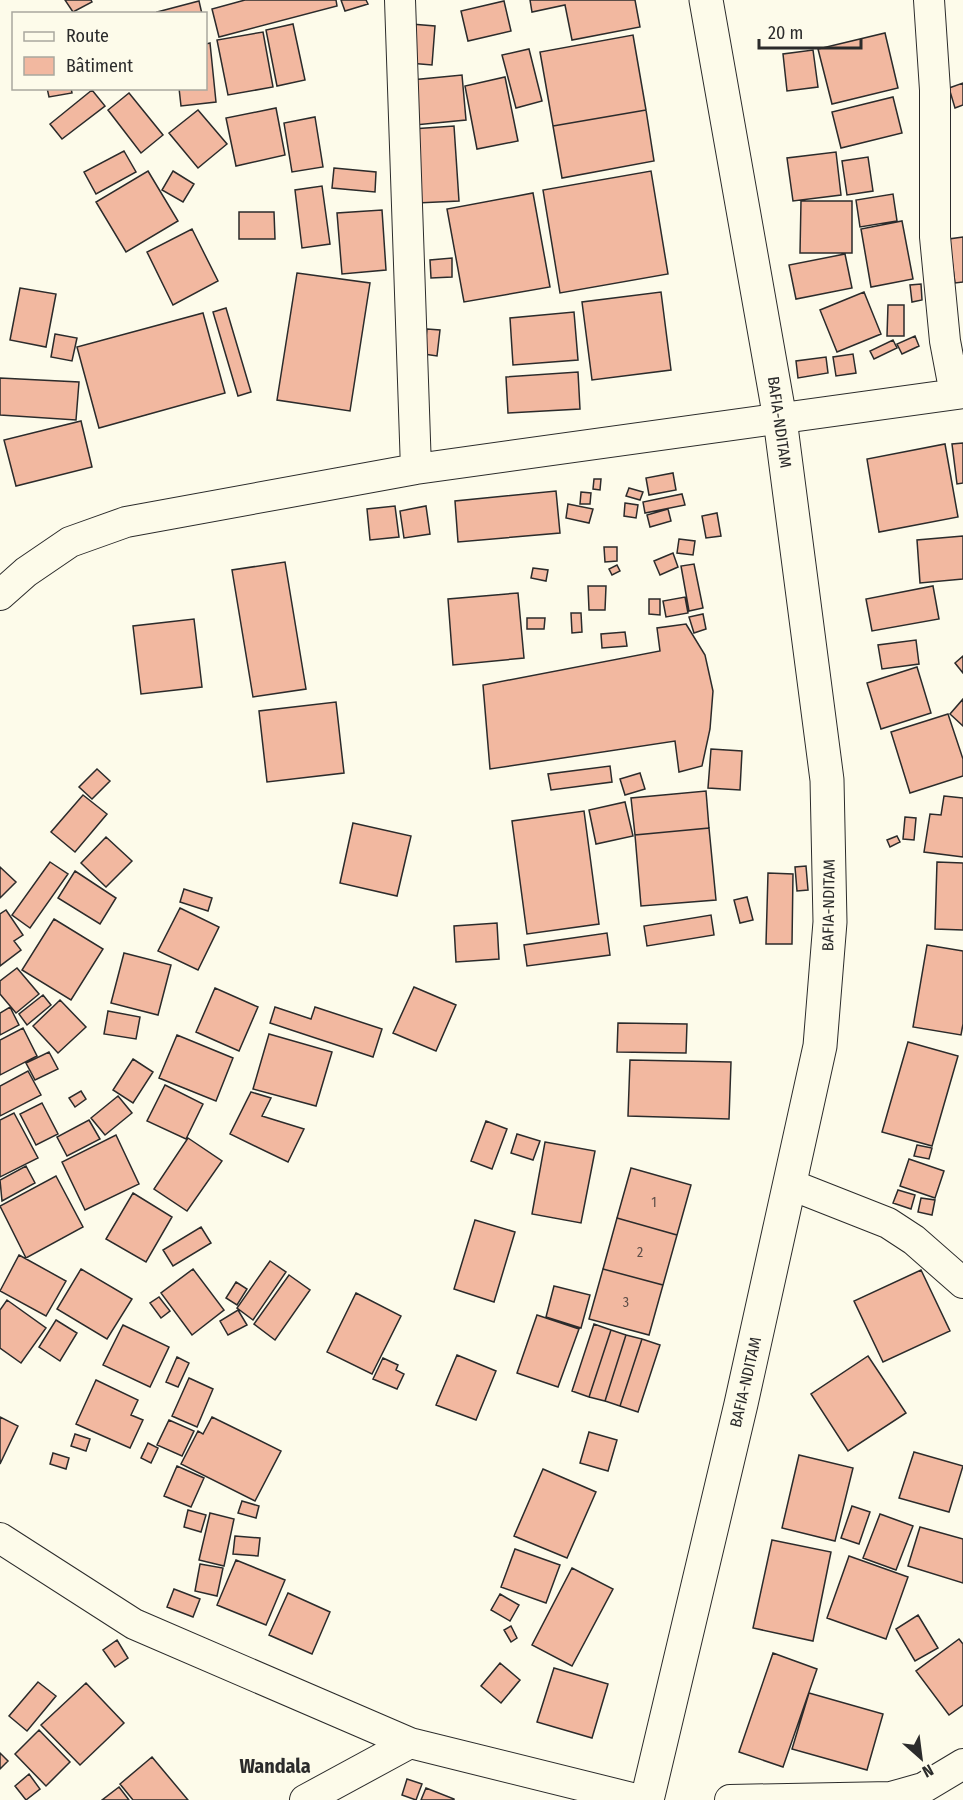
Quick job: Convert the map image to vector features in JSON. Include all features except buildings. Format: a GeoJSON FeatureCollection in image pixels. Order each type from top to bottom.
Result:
{"type":"FeatureCollection","features":[{"type":"Feature","properties":{"kind":"main road","name":"BAFIA-NDITAM"},"geometry":{"type":"LineString","coordinates":[[647,1800],[741,1404],[820,1046],[830,922],[827,780],[780,419],[706,0]]}},
{"type":"Feature","properties":{"kind":"street"},"geometry":{"type":"LineString","coordinates":[[400,0],[416,469]]}},
{"type":"Feature","properties":{"kind":"street"},"geometry":{"type":"LineString","coordinates":[[0,595],[26,572],[70,542],[126,522],[416,469],[959,393],[945,341],[934,237],[935,90],[929,0]]}},
{"type":"Feature","properties":{"kind":"street"},"geometry":{"type":"LineString","coordinates":[[789,1184],[888,1223],[914,1240],[963,1283]]}},
{"type":"Feature","properties":{"kind":"street"},"geometry":{"type":"LineString","coordinates":[[0,1538],[134,1624],[410,1743],[640,1800]]}},
{"type":"Feature","properties":{"kind":"street"},"geometry":{"type":"LineString","coordinates":[[305,1800],[410,1743]]}},
{"type":"Feature","properties":{"kind":"street"},"geometry":{"type":"LineString","coordinates":[[730,1800],[891,1797],[924,1788],[963,1764]]}},
{"type":"Feature","properties":{"kind":"district","name":"Wandala"},"geometry":{"type":"Point","coordinates":[275,1766]}}]}
